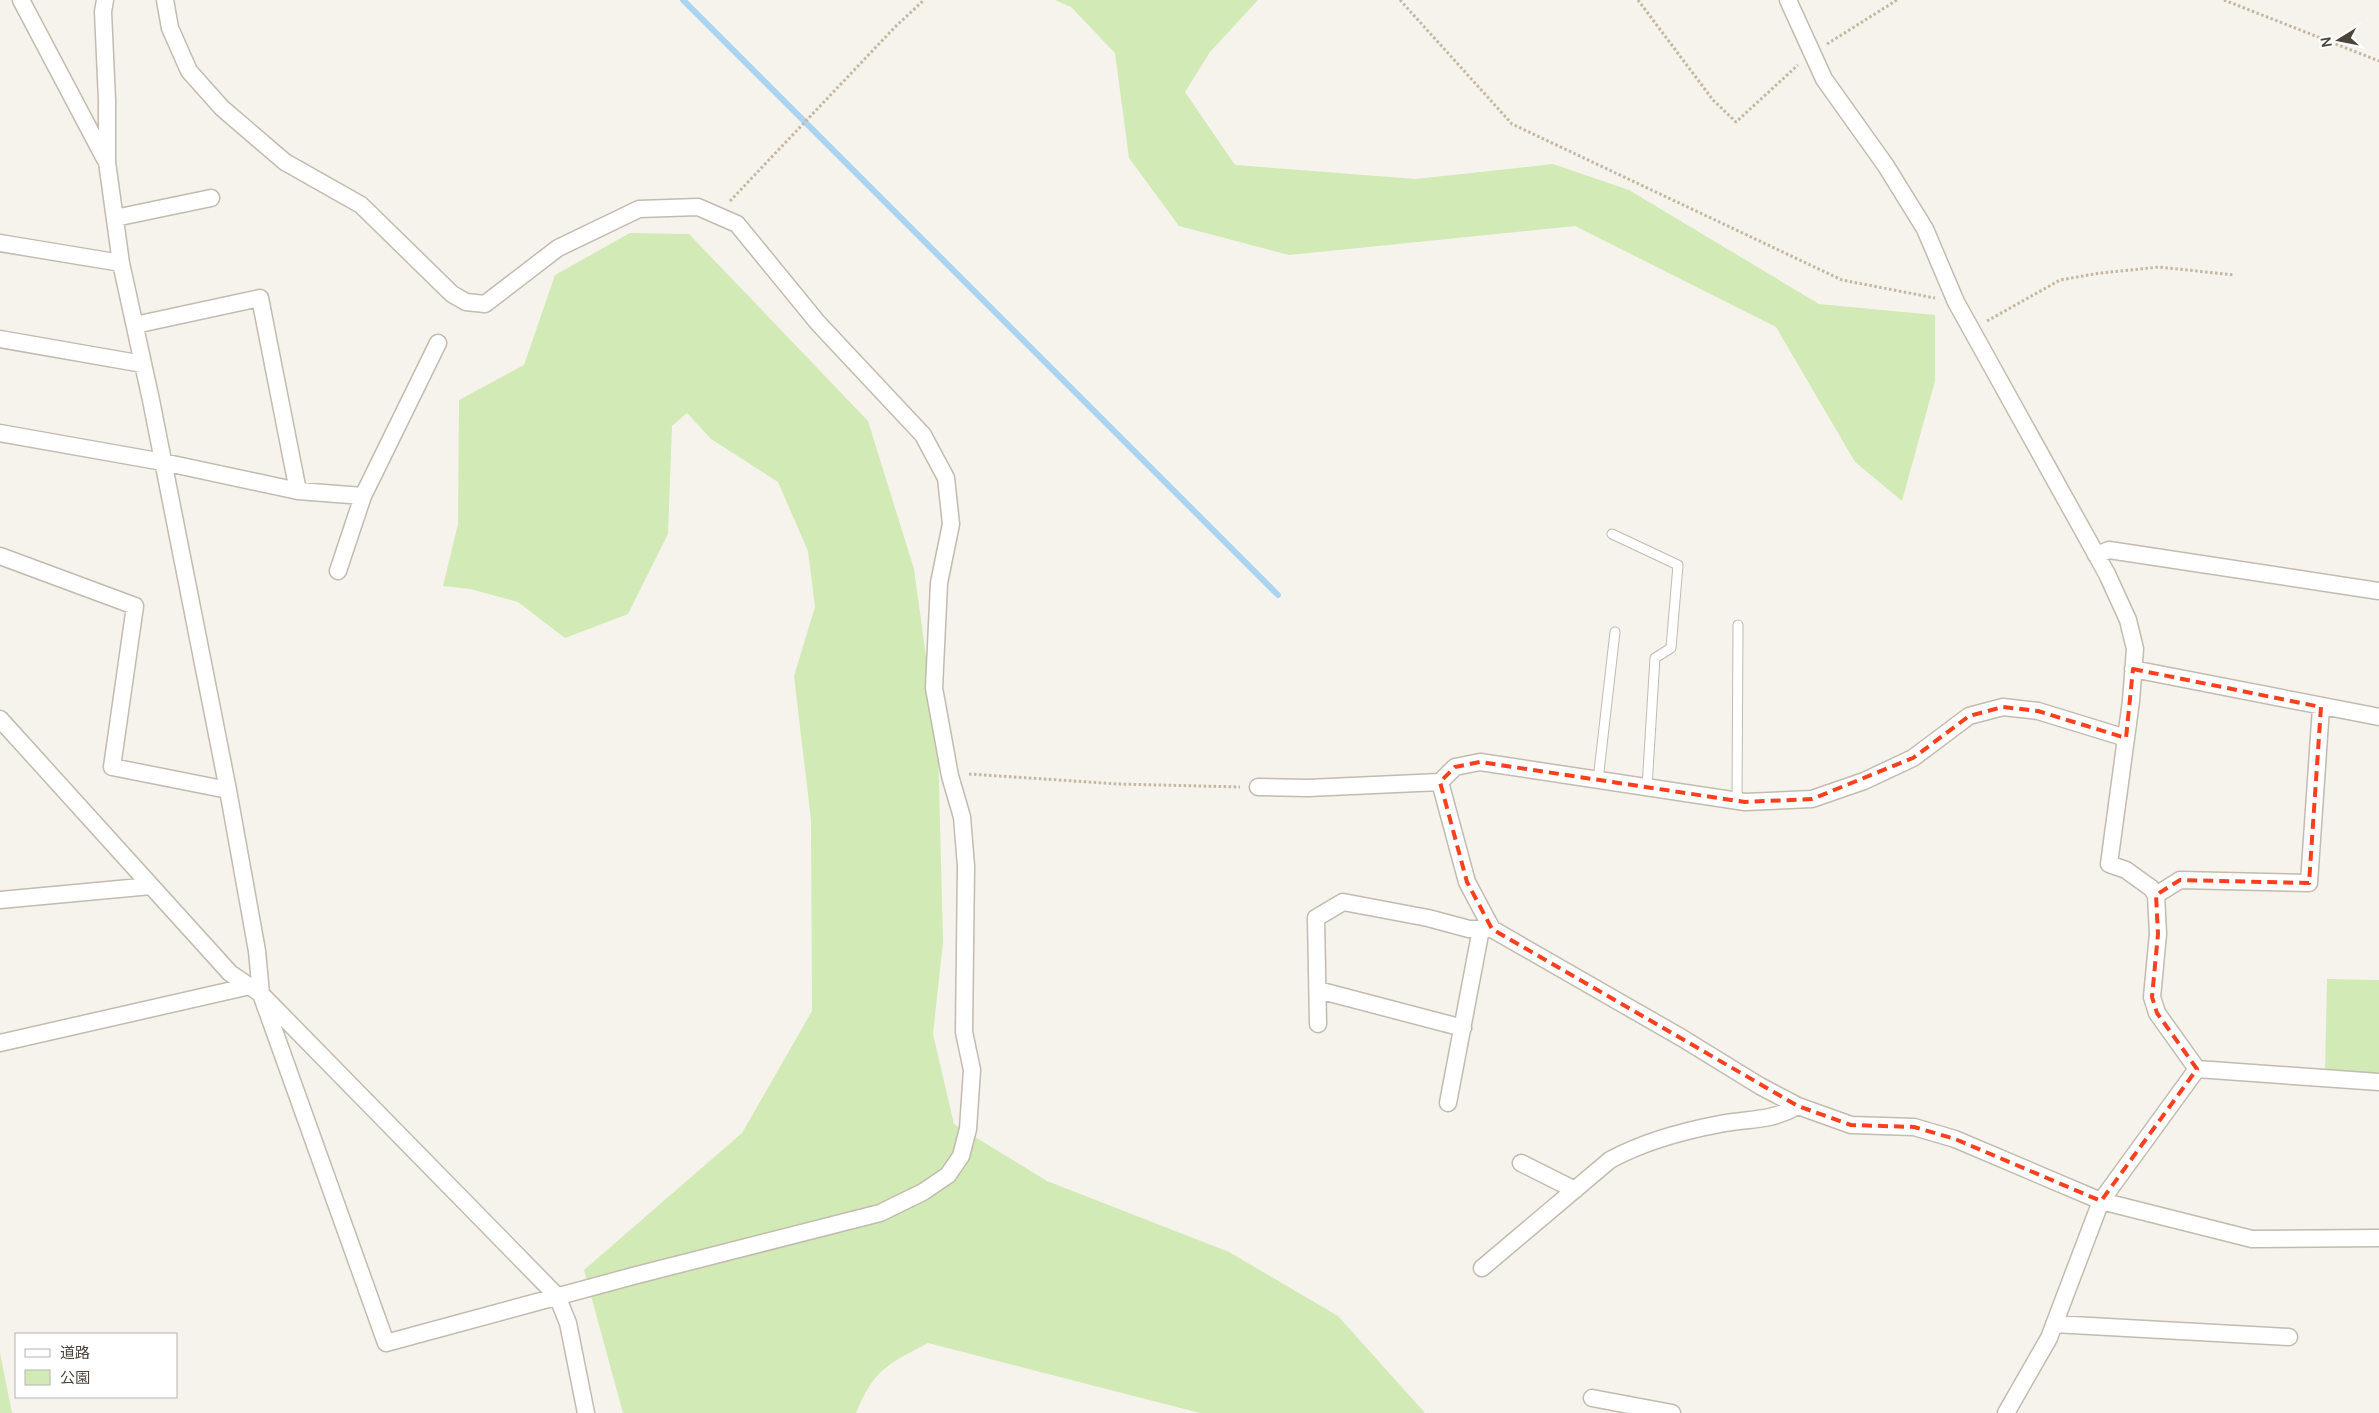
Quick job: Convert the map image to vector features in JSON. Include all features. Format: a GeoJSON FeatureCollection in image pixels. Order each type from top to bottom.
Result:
{"type":"FeatureCollection","features":[{"type":"Feature","properties":{"kind":"street"},"geometry":{"type":"LineString","coordinates":[[21,0],[107,162]]}},
{"type":"Feature","properties":{"kind":"street"},"geometry":{"type":"LineString","coordinates":[[105,0],[103,12],[107,100],[107,162],[121,263],[163,462],[228,790],[257,951],[256,990],[386,1343],[557,1296],[880,1213],[923,1192],[948,1175],[961,1156],[968,1129],[972,1070],[964,1032],[966,866],[962,817],[949,773],[934,688],[939,583],[951,524],[946,478],[923,435],[818,323],[736,224],[718,214],[698,207],[639,209],[558,248],[484,304],[466,302],[452,294],[361,205],[285,162],[222,108],[189,72],[170,28],[166,0]]}},
{"type":"Feature","properties":{"kind":"street"},"geometry":{"type":"LineString","coordinates":[[1788,0],[1824,79],[1886,166],[1925,229],[1956,302],[2096,556],[2128,620],[2134,649],[2133,669],[2109,864],[2126,870],[2151,888],[2156,895],[2158,934],[2152,997],[2157,1014],[2197,1070]]}},
{"type":"Feature","properties":{"kind":"street"},"geometry":{"type":"LineString","coordinates":[[115,218],[211,198]]}},
{"type":"Feature","properties":{"kind":"street"},"geometry":{"type":"LineString","coordinates":[[0,242],[121,263]]}},
{"type":"Feature","properties":{"kind":"street"},"geometry":{"type":"LineString","coordinates":[[135,325],[260,298],[298,491]]}},
{"type":"Feature","properties":{"kind":"street"},"geometry":{"type":"LineString","coordinates":[[0,339],[143,364]]}},
{"type":"Feature","properties":{"kind":"street"},"geometry":{"type":"LineString","coordinates":[[338,571],[363,496],[438,343]]}},
{"type":"Feature","properties":{"kind":"street"},"geometry":{"type":"LineString","coordinates":[[0,432],[163,462],[298,491],[363,496]]}},
{"type":"Feature","properties":{"kind":"street"},"geometry":{"type":"LineString","coordinates":[[2096,556],[2109,550],[2379,591]]}},
{"type":"Feature","properties":{"kind":"street"},"geometry":{"type":"LineString","coordinates":[[0,556],[135,606],[112,767],[228,790]]}},
{"type":"Feature","properties":{"kind":"street"},"geometry":{"type":"LineString","coordinates":[[2133,669],[2379,717]]}},
{"type":"Feature","properties":{"kind":"street"},"geometry":{"type":"LineString","coordinates":[[1258,787],[1308,788],[1440,782],[1455,768],[1480,762],[1737,801],[1812,799],[1864,781],[1913,758],[1969,716],[2003,707],[2038,710],[2126,738]]}},
{"type":"Feature","properties":{"kind":"street"},"geometry":{"type":"LineString","coordinates":[[2156,895],[2180,880],[2309,883],[2322,707]]}},
{"type":"Feature","properties":{"kind":"street"},"geometry":{"type":"LineString","coordinates":[[0,719],[230,973],[256,990],[557,1296],[568,1323],[586,1413]]}},
{"type":"Feature","properties":{"kind":"street"},"geometry":{"type":"LineString","coordinates":[[1440,782],[1467,882],[1486,929],[1448,1103]]}},
{"type":"Feature","properties":{"kind":"street"},"geometry":{"type":"LineString","coordinates":[[0,900],[151,886]]}},
{"type":"Feature","properties":{"kind":"street"},"geometry":{"type":"LineString","coordinates":[[1318,1024],[1316,918],[1343,902],[1428,918],[1469,929],[1486,929],[1798,1106],[1851,1125],[1914,1127],[1955,1139],[2101,1201],[2252,1239],[2379,1238]]}},
{"type":"Feature","properties":{"kind":"street"},"geometry":{"type":"LineString","coordinates":[[0,1043],[256,990]]}},
{"type":"Feature","properties":{"kind":"street"},"geometry":{"type":"LineString","coordinates":[[1318,990],[1463,1028]]}},
{"type":"Feature","properties":{"kind":"street"},"geometry":{"type":"LineString","coordinates":[[2197,1070],[2379,1082]]}},
{"type":"Feature","properties":{"kind":"street"},"geometry":{"type":"LineString","coordinates":[[2006,1413],[2022,1387],[2054,1324],[2101,1201],[2197,1070]]}},
{"type":"Feature","properties":{"kind":"street"},"geometry":{"type":"LineString","coordinates":[[1482,1268],[1610,1160],[1634,1147],[1721,1124],[1758,1121],[1783,1115],[1798,1106]]}},
{"type":"Feature","properties":{"kind":"street"},"geometry":{"type":"LineString","coordinates":[[1521,1164],[1575,1190]]}},
{"type":"Feature","properties":{"kind":"street"},"geometry":{"type":"LineString","coordinates":[[2054,1324],[2289,1337]]}},
{"type":"Feature","properties":{"kind":"street"},"geometry":{"type":"LineString","coordinates":[[1592,1398],[1672,1413]]}},
{"type":"Feature","properties":{"kind":"lane"},"geometry":{"type":"LineString","coordinates":[[1612,534],[1678,565],[1670,648],[1656,658],[1647,787]]}},
{"type":"Feature","properties":{"kind":"lane"},"geometry":{"type":"LineString","coordinates":[[1737,801],[1738,625]]}},
{"type":"Feature","properties":{"kind":"lane"},"geometry":{"type":"LineString","coordinates":[[1598,780],[1615,632]]}},
{"type":"Feature","properties":{"kind":"path"},"geometry":{"type":"LineString","coordinates":[[718,214],[895,27],[924,0]]}},
{"type":"Feature","properties":{"kind":"path"},"geometry":{"type":"LineString","coordinates":[[1400,0],[1512,124],[1842,280],[1956,302]]}},
{"type":"Feature","properties":{"kind":"path"},"geometry":{"type":"LineString","coordinates":[[1638,0],[1714,100],[1736,122],[1812,54],[1898,0]]}},
{"type":"Feature","properties":{"kind":"path"},"geometry":{"type":"LineString","coordinates":[[2224,0],[2379,61]]}},
{"type":"Feature","properties":{"kind":"path"},"geometry":{"type":"LineString","coordinates":[[1972,330],[2060,280],[2100,272],[2159,267],[2234,275]]}},
{"type":"Feature","properties":{"kind":"path"},"geometry":{"type":"LineString","coordinates":[[949,773],[1118,784],[1258,787]]}},
{"type":"Feature","properties":{"kind":"highlighted area"},"geometry":{"type":"Polygon","coordinates":[[[2133,669],[2321,707],[2309,883],[2180,880],[2156,895],[2158,934],[2152,997],[2157,1013],[2197,1069],[2101,1201],[1955,1139],[1914,1127],[1851,1125],[1798,1106],[1492,929],[1467,882],[1440,782],[1455,767],[1480,762],[1745,802],[1812,799],[1913,758],[1969,716],[2003,707],[2038,711],[2126,738],[2133,669]]]}},
{"type":"Feature","properties":{"kind":"green space"},"geometry":{"type":"Polygon","coordinates":[[[1055,0],[1258,0],[1210,52],[1185,92],[1235,165],[1416,179],[1553,164],[1629,190],[1819,304],[1935,315],[1935,381],[1902,501],[1855,462],[1776,327],[1575,226],[1289,255],[1179,226],[1129,158],[1115,53],[1071,7],[1055,0]]]}},
{"type":"Feature","properties":{"kind":"green space"},"geometry":{"type":"Polygon","coordinates":[[[630,233],[689,234],[868,421],[914,569],[938,744],[943,942],[933,1034],[954,1124],[1047,1181],[1229,1252],[1338,1316],[1425,1413],[1200,1413],[928,1343],[884,1369],[869,1386],[856,1413],[623,1413],[584,1270],[742,1133],[812,1011],[811,820],[794,676],[815,607],[808,551],[778,482],[711,439],[687,413],[672,426],[668,534],[628,614],[565,638],[518,602],[470,589],[443,586],[458,524],[459,400],[524,365],[555,275],[630,233]]]}},
{"type":"Feature","properties":{"kind":"green space"},"geometry":{"type":"Polygon","coordinates":[[[2327,979],[2379,980],[2379,1082],[2325,1072],[2327,979]]]}},
{"type":"Feature","properties":{"kind":"green space"},"geometry":{"type":"Polygon","coordinates":[[[0,1353],[12,1413],[0,1413],[0,1353]]]}},
{"type":"Feature","properties":{"kind":"waterway"},"geometry":{"type":"LineString","coordinates":[[683,0],[1278,595]]}}]}
